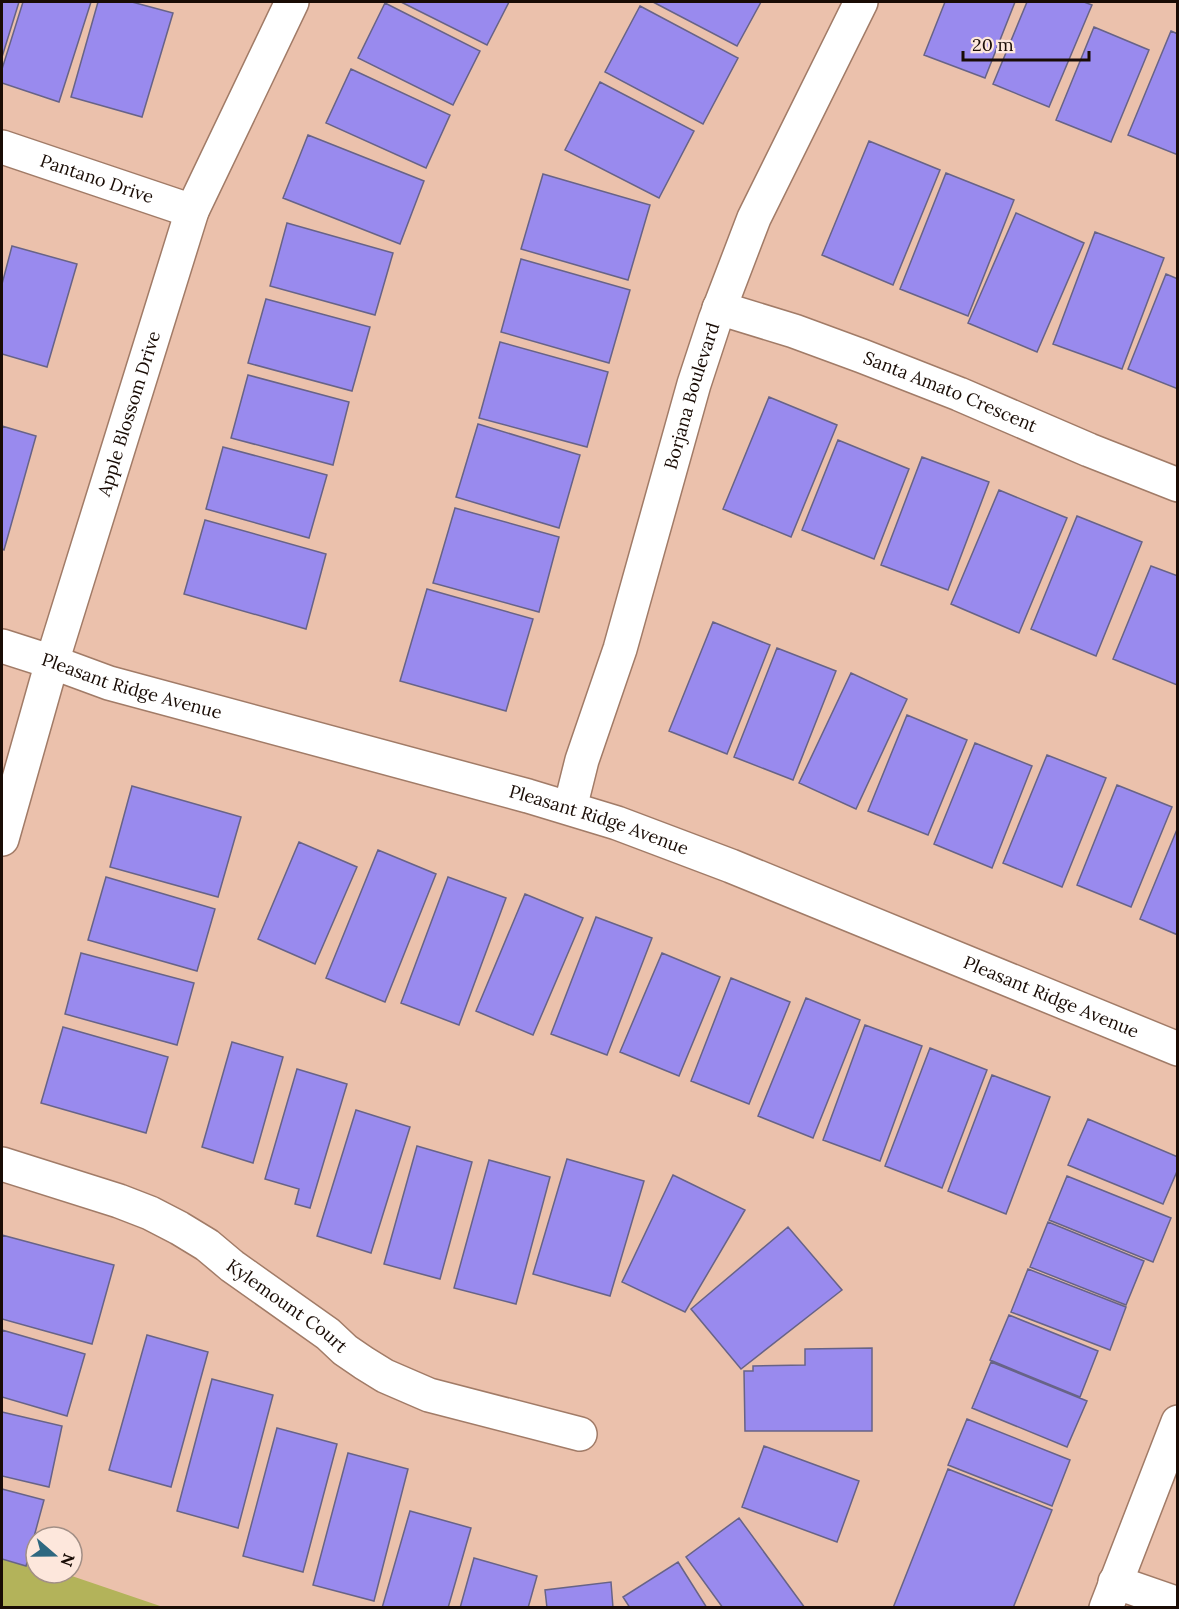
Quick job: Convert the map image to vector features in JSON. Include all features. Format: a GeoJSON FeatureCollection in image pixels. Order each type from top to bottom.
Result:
{"type":"FeatureCollection","features":[{"type":"Feature","properties":{"kind":"street","name":"Apple Blossom Drive"},"geometry":{"type":"LineString","coordinates":[[2,839],[52,662],[192,211],[292,2]]}},
{"type":"Feature","properties":{"kind":"street","name":"Borjana Boulevard"},"geometry":{"type":"LineString","coordinates":[[570,808],[582,760],[620,649],[694,384],[719,308],[754,218],[861,2]]}},
{"type":"Feature","properties":{"kind":"street","name":"Pantano Drive"},"geometry":{"type":"LineString","coordinates":[[2,147],[192,211]]}},
{"type":"Feature","properties":{"kind":"street","name":"Santa Amato Crescent"},"geometry":{"type":"LineString","coordinates":[[719,308],[776,325],[862,356],[1178,485]]}},
{"type":"Feature","properties":{"kind":"street","name":"Pleasant Ridge Avenue"},"geometry":{"type":"LineString","coordinates":[[2,646],[109,682],[570,808],[659,838],[1178,1049]]}},
{"type":"Feature","properties":{"kind":"street","name":"Kylemount Court"},"geometry":{"type":"LineString","coordinates":[[2,1164],[119,1201],[179,1228],[207,1245],[232,1266],[328,1334],[355,1357],[406,1386],[429,1395],[580,1434]]}},
{"type":"Feature","properties":{"kind":"street"},"geometry":{"type":"LineString","coordinates":[[1178,1422],[1111,1595],[1178,1604]]}},
{"type":"Feature","properties":{"kind":"shaded area"},"geometry":{"type":"Polygon","coordinates":[[[2,1552],[24,1560],[24,1585],[84,1585],[84,1580],[163,1607],[2,1608],[2,1552]]]}},
{"type":"Feature","properties":{"kind":"building"},"geometry":{"type":"Polygon","coordinates":[[[2,2],[19,2],[2,57],[2,2]]]}},
{"type":"Feature","properties":{"kind":"building"},"geometry":{"type":"Polygon","coordinates":[[[23,2],[91,2],[59,102],[2,83],[2,69],[23,2]]]}},
{"type":"Feature","properties":{"kind":"building"},"geometry":{"type":"Polygon","coordinates":[[[98,2],[132,2],[173,13],[142,117],[71,97],[98,2]]]}},
{"type":"Feature","properties":{"kind":"building"},"geometry":{"type":"Polygon","coordinates":[[[401,2],[509,2],[487,45],[401,2]]]}},
{"type":"Feature","properties":{"kind":"building"},"geometry":{"type":"Polygon","coordinates":[[[653,2],[761,2],[737,46],[653,2]]]}},
{"type":"Feature","properties":{"kind":"building"},"geometry":{"type":"Polygon","coordinates":[[[945,2],[1015,2],[985,78],[924,55],[945,2]]]}},
{"type":"Feature","properties":{"kind":"building"},"geometry":{"type":"Polygon","coordinates":[[[1027,2],[1084,2],[1092,5],[1049,107],[993,84],[1027,2]]]}},
{"type":"Feature","properties":{"kind":"building"},"geometry":{"type":"Polygon","coordinates":[[[385,3],[480,51],[453,105],[358,58],[385,3]]]}},
{"type":"Feature","properties":{"kind":"building"},"geometry":{"type":"Polygon","coordinates":[[[640,6],[738,58],[703,124],[605,72],[640,6]]]}},
{"type":"Feature","properties":{"kind":"building"},"geometry":{"type":"Polygon","coordinates":[[[1094,27],[1149,50],[1111,142],[1056,120],[1094,27]]]}},
{"type":"Feature","properties":{"kind":"building"},"geometry":{"type":"Polygon","coordinates":[[[1171,31],[1178,34],[1178,155],[1128,135],[1171,31]]]}},
{"type":"Feature","properties":{"kind":"building"},"geometry":{"type":"Polygon","coordinates":[[[351,69],[450,115],[426,168],[326,123],[351,69]]]}},
{"type":"Feature","properties":{"kind":"building"},"geometry":{"type":"Polygon","coordinates":[[[600,82],[694,131],[659,198],[565,150],[600,82]]]}},
{"type":"Feature","properties":{"kind":"building"},"geometry":{"type":"Polygon","coordinates":[[[308,135],[424,181],[400,244],[283,198],[308,135]]]}},
{"type":"Feature","properties":{"kind":"building"},"geometry":{"type":"Polygon","coordinates":[[[869,141],[940,170],[893,285],[822,255],[869,141]]]}},
{"type":"Feature","properties":{"kind":"building"},"geometry":{"type":"Polygon","coordinates":[[[946,173],[1014,200],[968,316],[900,289],[946,173]]]}},
{"type":"Feature","properties":{"kind":"building"},"geometry":{"type":"Polygon","coordinates":[[[543,174],[650,205],[628,280],[521,249],[543,174]]]}},
{"type":"Feature","properties":{"kind":"building"},"geometry":{"type":"Polygon","coordinates":[[[1016,213],[1084,243],[1037,352],[968,323],[1016,213]]]}},
{"type":"Feature","properties":{"kind":"building"},"geometry":{"type":"Polygon","coordinates":[[[287,223],[393,253],[375,315],[270,286],[287,223]]]}},
{"type":"Feature","properties":{"kind":"building"},"geometry":{"type":"Polygon","coordinates":[[[1095,232],[1164,258],[1122,369],[1053,344],[1095,232]]]}},
{"type":"Feature","properties":{"kind":"building"},"geometry":{"type":"Polygon","coordinates":[[[12,246],[77,264],[47,367],[2,354],[2,284],[12,246]]]}},
{"type":"Feature","properties":{"kind":"building"},"geometry":{"type":"Polygon","coordinates":[[[521,259],[630,290],[609,363],[501,332],[521,259]]]}},
{"type":"Feature","properties":{"kind":"building"},"geometry":{"type":"Polygon","coordinates":[[[1166,274],[1178,279],[1178,389],[1128,369],[1166,274]]]}},
{"type":"Feature","properties":{"kind":"building"},"geometry":{"type":"Polygon","coordinates":[[[266,299],[370,327],[352,391],[248,363],[266,299]]]}},
{"type":"Feature","properties":{"kind":"building"},"geometry":{"type":"Polygon","coordinates":[[[500,342],[608,372],[587,447],[479,418],[500,342]]]}},
{"type":"Feature","properties":{"kind":"building"},"geometry":{"type":"Polygon","coordinates":[[[248,375],[349,402],[333,465],[231,438],[248,375]]]}},
{"type":"Feature","properties":{"kind":"building"},"geometry":{"type":"Polygon","coordinates":[[[769,397],[837,425],[791,537],[723,509],[769,397]]]}},
{"type":"Feature","properties":{"kind":"building"},"geometry":{"type":"Polygon","coordinates":[[[478,424],[580,455],[559,528],[456,497],[478,424]]]}},
{"type":"Feature","properties":{"kind":"building"},"geometry":{"type":"Polygon","coordinates":[[[2,426],[36,436],[4,550],[2,549],[2,426]]]}},
{"type":"Feature","properties":{"kind":"building"},"geometry":{"type":"Polygon","coordinates":[[[838,440],[909,469],[874,559],[802,530],[838,440]]]}},
{"type":"Feature","properties":{"kind":"building"},"geometry":{"type":"Polygon","coordinates":[[[223,447],[327,475],[309,538],[206,509],[223,447]]]}},
{"type":"Feature","properties":{"kind":"building"},"geometry":{"type":"Polygon","coordinates":[[[922,457],[989,482],[948,590],[881,565],[922,457]]]}},
{"type":"Feature","properties":{"kind":"building"},"geometry":{"type":"Polygon","coordinates":[[[999,490],[1067,518],[1019,633],[951,604],[999,490]]]}},
{"type":"Feature","properties":{"kind":"building"},"geometry":{"type":"Polygon","coordinates":[[[455,508],[559,537],[539,612],[433,583],[455,508]]]}},
{"type":"Feature","properties":{"kind":"building"},"geometry":{"type":"Polygon","coordinates":[[[1077,516],[1142,542],[1096,656],[1031,629],[1077,516]]]}},
{"type":"Feature","properties":{"kind":"building"},"geometry":{"type":"Polygon","coordinates":[[[205,520],[326,554],[306,629],[184,594],[205,520]]]}},
{"type":"Feature","properties":{"kind":"building"},"geometry":{"type":"Polygon","coordinates":[[[1151,566],[1178,576],[1177,685],[1113,659],[1151,566]]]}},
{"type":"Feature","properties":{"kind":"building"},"geometry":{"type":"Polygon","coordinates":[[[427,589],[533,619],[506,711],[400,681],[427,589]]]}},
{"type":"Feature","properties":{"kind":"building"},"geometry":{"type":"Polygon","coordinates":[[[713,622],[770,645],[727,754],[669,731],[713,622]]]}},
{"type":"Feature","properties":{"kind":"building"},"geometry":{"type":"Polygon","coordinates":[[[777,648],[836,671],[793,780],[734,757],[777,648]]]}},
{"type":"Feature","properties":{"kind":"building"},"geometry":{"type":"Polygon","coordinates":[[[851,673],[907,699],[856,809],[799,783],[851,673]]]}},
{"type":"Feature","properties":{"kind":"building"},"geometry":{"type":"Polygon","coordinates":[[[907,715],[967,740],[928,835],[868,811],[907,715]]]}},
{"type":"Feature","properties":{"kind":"building"},"geometry":{"type":"Polygon","coordinates":[[[975,743],[1032,766],[992,868],[934,844],[975,743]]]}},
{"type":"Feature","properties":{"kind":"building"},"geometry":{"type":"Polygon","coordinates":[[[1047,755],[1106,778],[1062,887],[1003,863],[1047,755]]]}},
{"type":"Feature","properties":{"kind":"building"},"geometry":{"type":"Polygon","coordinates":[[[1117,785],[1172,807],[1131,907],[1077,885],[1117,785]]]}},
{"type":"Feature","properties":{"kind":"building"},"geometry":{"type":"Polygon","coordinates":[[[132,786],[241,817],[218,897],[110,867],[132,786]]]}},
{"type":"Feature","properties":{"kind":"building"},"geometry":{"type":"Polygon","coordinates":[[[1178,827],[1178,935],[1140,919],[1178,827]]]}},
{"type":"Feature","properties":{"kind":"building"},"geometry":{"type":"Polygon","coordinates":[[[299,842],[357,867],[315,964],[258,939],[299,842]]]}},
{"type":"Feature","properties":{"kind":"building"},"geometry":{"type":"Polygon","coordinates":[[[378,850],[436,874],[385,1002],[326,978],[378,850]]]}},
{"type":"Feature","properties":{"kind":"building"},"geometry":{"type":"Polygon","coordinates":[[[106,877],[215,909],[197,971],[88,940],[106,877]]]}},
{"type":"Feature","properties":{"kind":"building"},"geometry":{"type":"Polygon","coordinates":[[[448,877],[506,898],[459,1025],[401,1003],[448,877]]]}},
{"type":"Feature","properties":{"kind":"building"},"geometry":{"type":"Polygon","coordinates":[[[525,894],[583,918],[533,1035],[476,1011],[525,894]]]}},
{"type":"Feature","properties":{"kind":"building"},"geometry":{"type":"Polygon","coordinates":[[[596,917],[652,938],[607,1055],[551,1034],[596,917]]]}},
{"type":"Feature","properties":{"kind":"building"},"geometry":{"type":"Polygon","coordinates":[[[81,953],[194,983],[177,1045],[65,1014],[81,953]]]}},
{"type":"Feature","properties":{"kind":"building"},"geometry":{"type":"Polygon","coordinates":[[[662,953],[720,977],[679,1076],[620,1052],[662,953]]]}},
{"type":"Feature","properties":{"kind":"building"},"geometry":{"type":"Polygon","coordinates":[[[731,978],[790,1002],[749,1104],[691,1081],[731,978]]]}},
{"type":"Feature","properties":{"kind":"building"},"geometry":{"type":"Polygon","coordinates":[[[806,998],[860,1020],[813,1138],[758,1116],[806,998]]]}},
{"type":"Feature","properties":{"kind":"building"},"geometry":{"type":"Polygon","coordinates":[[[865,1025],[922,1046],[880,1161],[823,1140],[865,1025]]]}},
{"type":"Feature","properties":{"kind":"building"},"geometry":{"type":"Polygon","coordinates":[[[63,1027],[168,1057],[146,1133],[41,1103],[63,1027]]]}},
{"type":"Feature","properties":{"kind":"building"},"geometry":{"type":"Polygon","coordinates":[[[232,1042],[283,1057],[253,1163],[202,1147],[232,1042]]]}},
{"type":"Feature","properties":{"kind":"building"},"geometry":{"type":"Polygon","coordinates":[[[930,1048],[987,1070],[942,1188],[885,1166],[930,1048]]]}},
{"type":"Feature","properties":{"kind":"building"},"geometry":{"type":"Polygon","coordinates":[[[297,1069],[347,1084],[310,1208],[295,1204],[299,1189],[265,1179],[297,1069]]]}},
{"type":"Feature","properties":{"kind":"building"},"geometry":{"type":"Polygon","coordinates":[[[992,1075],[1050,1097],[1006,1214],[948,1191],[992,1075]]]}},
{"type":"Feature","properties":{"kind":"building"},"geometry":{"type":"Polygon","coordinates":[[[356,1110],[410,1127],[371,1253],[317,1236],[356,1110]]]}},
{"type":"Feature","properties":{"kind":"building"},"geometry":{"type":"Polygon","coordinates":[[[1088,1119],[1178,1157],[1178,1169],[1163,1204],[1068,1165],[1088,1119]]]}},
{"type":"Feature","properties":{"kind":"building"},"geometry":{"type":"Polygon","coordinates":[[[417,1146],[472,1162],[440,1279],[384,1264],[417,1146]]]}},
{"type":"Feature","properties":{"kind":"building"},"geometry":{"type":"Polygon","coordinates":[[[567,1159],[644,1181],[610,1296],[533,1274],[567,1159]]]}},
{"type":"Feature","properties":{"kind":"building"},"geometry":{"type":"Polygon","coordinates":[[[489,1160],[550,1177],[516,1304],[454,1288],[489,1160]]]}},
{"type":"Feature","properties":{"kind":"building"},"geometry":{"type":"Polygon","coordinates":[[[673,1175],[745,1210],[685,1312],[622,1282],[673,1175]]]}},
{"type":"Feature","properties":{"kind":"building"},"geometry":{"type":"Polygon","coordinates":[[[1067,1176],[1171,1218],[1153,1262],[1049,1220],[1067,1176]]]}},
{"type":"Feature","properties":{"kind":"building"},"geometry":{"type":"Polygon","coordinates":[[[1048,1222],[1144,1261],[1126,1305],[1030,1267],[1048,1222]]]}},
{"type":"Feature","properties":{"kind":"building"},"geometry":{"type":"Polygon","coordinates":[[[788,1227],[842,1290],[741,1369],[691,1309],[788,1227]]]}},
{"type":"Feature","properties":{"kind":"building"},"geometry":{"type":"Polygon","coordinates":[[[2,1235],[114,1265],[92,1344],[2,1319],[2,1235]]]}},
{"type":"Feature","properties":{"kind":"building"},"geometry":{"type":"Polygon","coordinates":[[[1028,1269],[1126,1307],[1110,1350],[1011,1312],[1028,1269]]]}},
{"type":"Feature","properties":{"kind":"building"},"geometry":{"type":"Polygon","coordinates":[[[1009,1315],[1098,1351],[1080,1397],[990,1360],[1009,1315]]]}},
{"type":"Feature","properties":{"kind":"building"},"geometry":{"type":"Polygon","coordinates":[[[2,1330],[85,1354],[67,1416],[2,1397],[2,1330]]]}},
{"type":"Feature","properties":{"kind":"building"},"geometry":{"type":"Polygon","coordinates":[[[147,1335],[208,1352],[171,1487],[109,1470],[147,1335]]]}},
{"type":"Feature","properties":{"kind":"building"},"geometry":{"type":"Polygon","coordinates":[[[872,1348],[872,1431],[745,1431],[744,1371],[753,1371],[753,1366],[805,1365],[805,1349],[872,1348]]]}},
{"type":"Feature","properties":{"kind":"building"},"geometry":{"type":"Polygon","coordinates":[[[991,1362],[1087,1401],[1067,1447],[972,1408],[991,1362]]]}},
{"type":"Feature","properties":{"kind":"building"},"geometry":{"type":"Polygon","coordinates":[[[212,1379],[273,1395],[238,1528],[177,1511],[212,1379]]]}},
{"type":"Feature","properties":{"kind":"building"},"geometry":{"type":"Polygon","coordinates":[[[2,1412],[62,1426],[49,1487],[2,1476],[2,1412]]]}},
{"type":"Feature","properties":{"kind":"building"},"geometry":{"type":"Polygon","coordinates":[[[967,1419],[1070,1460],[1052,1506],[948,1465],[967,1419]]]}},
{"type":"Feature","properties":{"kind":"building"},"geometry":{"type":"Polygon","coordinates":[[[277,1428],[337,1444],[303,1572],[243,1556],[277,1428]]]}},
{"type":"Feature","properties":{"kind":"building"},"geometry":{"type":"Polygon","coordinates":[[[764,1446],[859,1481],[837,1542],[742,1507],[764,1446]]]}},
{"type":"Feature","properties":{"kind":"building"},"geometry":{"type":"Polygon","coordinates":[[[348,1453],[408,1469],[374,1601],[313,1585],[348,1453]]]}},
{"type":"Feature","properties":{"kind":"building"},"geometry":{"type":"Polygon","coordinates":[[[948,1469],[1052,1510],[1013,1608],[893,1608],[948,1469]]]}},
{"type":"Feature","properties":{"kind":"building"},"geometry":{"type":"Polygon","coordinates":[[[2,1489],[44,1500],[37,1525],[24,1525],[24,1565],[2,1559],[2,1489]]]}},
{"type":"Feature","properties":{"kind":"building"},"geometry":{"type":"Polygon","coordinates":[[[410,1511],[471,1528],[448,1608],[382,1608],[410,1511]]]}},
{"type":"Feature","properties":{"kind":"building"},"geometry":{"type":"Polygon","coordinates":[[[739,1518],[805,1608],[723,1608],[686,1557],[739,1518]]]}},
{"type":"Feature","properties":{"kind":"building"},"geometry":{"type":"Polygon","coordinates":[[[474,1558],[537,1576],[528,1608],[460,1608],[474,1558]]]}},
{"type":"Feature","properties":{"kind":"building"},"geometry":{"type":"Polygon","coordinates":[[[678,1562],[707,1608],[630,1608],[623,1597],[678,1562]]]}},
{"type":"Feature","properties":{"kind":"building"},"geometry":{"type":"Polygon","coordinates":[[[611,1582],[613,1608],[547,1608],[545,1590],[611,1582]]]}}]}
